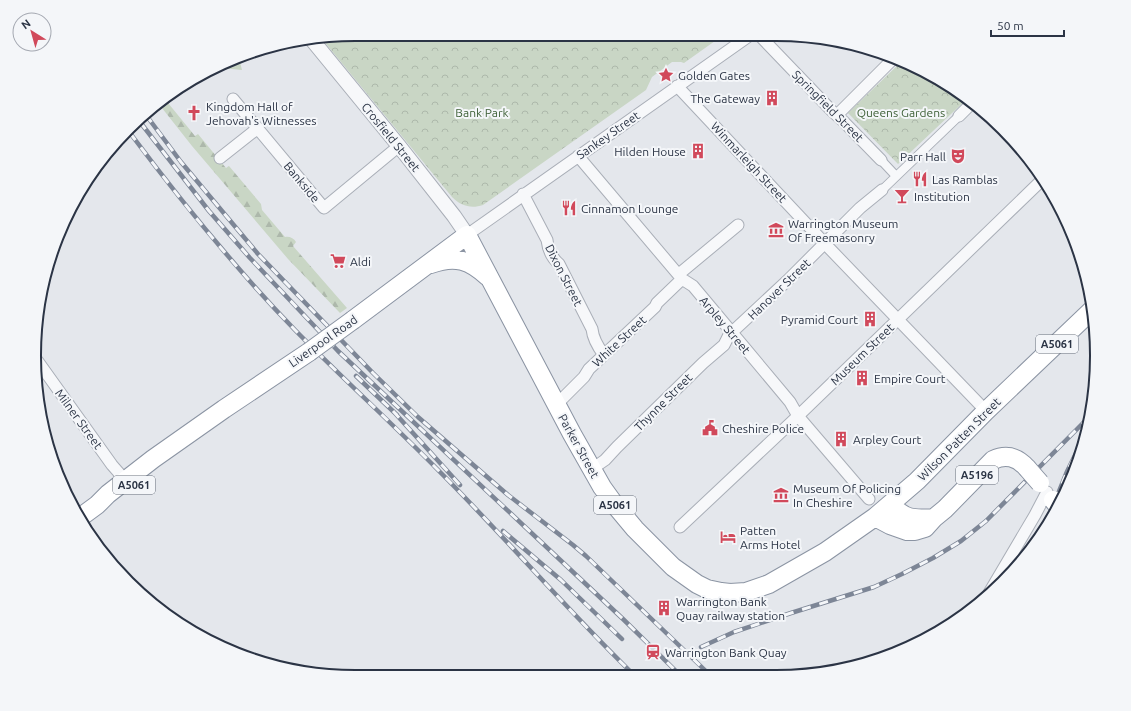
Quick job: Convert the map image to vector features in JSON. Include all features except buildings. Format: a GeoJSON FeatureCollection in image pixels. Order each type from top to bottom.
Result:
{"type":"FeatureCollection","features":[{"type":"Feature","properties":{"kind":"highway","name":"Liverpool Road"},"geometry":{"type":"LineString","coordinates":[[84,515],[98,505],[108,494],[153,459],[309,352],[467,235]]}},
{"type":"Feature","properties":{"kind":"highway","name":"Parker Street"},"geometry":{"type":"LineString","coordinates":[[467,235],[556,405],[602,487],[626,519],[659,554],[678,571],[697,584],[714,591],[730,593],[752,590]]}},
{"type":"Feature","properties":{"kind":"highway"},"geometry":{"type":"LineString","coordinates":[[421,269],[443,260],[453,259],[470,263],[491,281]]}},
{"type":"Feature","properties":{"kind":"highway","name":"Wilson Patten Street"},"geometry":{"type":"LineString","coordinates":[[752,590],[769,584],[825,552],[891,504],[917,481],[986,412],[1087,316]]}},
{"type":"Feature","properties":{"kind":"highway","name":"Liverpool Road"},"geometry":{"type":"LineString","coordinates":[[98,505],[112,500],[132,487],[158,465],[176,444]]}},
{"type":"Feature","properties":{"kind":"highway","name":"A5196"},"geometry":{"type":"LineString","coordinates":[[875,517],[900,529],[915,531],[925,528],[988,464],[1003,456],[1021,462],[1050,496]]}},
{"type":"Feature","properties":{"kind":"highway"},"geometry":{"type":"LineString","coordinates":[[891,504],[907,517],[914,519],[934,518]]}},
{"type":"Feature","properties":{"kind":"street","name":"Sankey Street"},"geometry":{"type":"LineString","coordinates":[[467,235],[523,194],[742,41]]}},
{"type":"Feature","properties":{"kind":"street","name":"Springfield Street"},"geometry":{"type":"LineString","coordinates":[[765,41],[896,176]]}},
{"type":"Feature","properties":{"kind":"street","name":"Crosfield Street"},"geometry":{"type":"LineString","coordinates":[[315,44],[399,146],[454,216],[467,235]]}},
{"type":"Feature","properties":{"kind":"street"},"geometry":{"type":"LineString","coordinates":[[837,115],[889,63]]}},
{"type":"Feature","properties":{"kind":"street","name":"Winmarleigh Street"},"geometry":{"type":"LineString","coordinates":[[678,86],[739,153],[986,412]]}},
{"type":"Feature","properties":{"kind":"street","name":"Bankside"},"geometry":{"type":"LineString","coordinates":[[233,99],[324,208],[399,146]]}},
{"type":"Feature","properties":{"kind":"street"},"geometry":{"type":"LineString","coordinates":[[882,190],[968,107]]}},
{"type":"Feature","properties":{"kind":"street"},"geometry":{"type":"LineString","coordinates":[[220,158],[258,128]]}},
{"type":"Feature","properties":{"kind":"street","name":"Arpley Street"},"geometry":{"type":"LineString","coordinates":[[578,156],[681,277],[693,286],[790,402],[798,416],[869,499]]}},
{"type":"Feature","properties":{"kind":"street","name":"Museum Street"},"geometry":{"type":"LineString","coordinates":[[680,527],[798,416],[1038,183]]}},
{"type":"Feature","properties":{"kind":"street","name":"Hanover Street"},"geometry":{"type":"LineString","coordinates":[[732,333],[825,244],[860,208],[882,190]]}},
{"type":"Feature","properties":{"kind":"street","name":"Dixon Street"},"geometry":{"type":"LineString","coordinates":[[523,194],[547,240],[547,247],[554,260],[559,264],[592,329],[593,336],[598,347],[604,355]]}},
{"type":"Feature","properties":{"kind":"street","name":"White Street"},"geometry":{"type":"LineString","coordinates":[[556,405],[584,377],[589,369],[655,307],[681,277],[738,225]]}},
{"type":"Feature","properties":{"kind":"street","name":"Thynne Street"},"geometry":{"type":"LineString","coordinates":[[592,469],[614,452],[617,447],[703,363],[724,345],[729,335],[732,333]]}},
{"type":"Feature","properties":{"kind":"street","name":"Milner Street"},"geometry":{"type":"LineString","coordinates":[[42,367],[112,465],[126,481]]}},
{"type":"Feature","properties":{"kind":"street"},"geometry":{"type":"LineString","coordinates":[[998,578],[1035,515],[1050,496]]}},
{"type":"Feature","properties":{"kind":"green space","name":"Bank Park"},"geometry":{"type":"Polygon","coordinates":[[[356,41],[715,41],[684,63],[672,62],[652,77],[646,90],[483,205],[474,207],[466,206],[459,203],[452,197],[325,43],[356,41]]]}},
{"type":"Feature","properties":{"kind":"green space"},"geometry":{"type":"Polygon","coordinates":[[[240,63],[242,70],[227,69],[240,63]]]}},
{"type":"Feature","properties":{"kind":"green space","name":"Queens Gardens"},"geometry":{"type":"Polygon","coordinates":[[[897,66],[933,83],[963,103],[898,164],[848,113],[897,66]]]}},
{"type":"Feature","properties":{"kind":"green space"},"geometry":{"type":"Polygon","coordinates":[[[168,103],[195,136],[198,134],[226,168],[229,166],[261,204],[262,210],[285,237],[291,238],[296,242],[293,246],[347,308],[340,313],[288,259],[192,146],[162,108],[168,103]]]}},
{"type":"Feature","properties":{"kind":"railway"},"geometry":{"type":"LineString","coordinates":[[149,119],[181,162],[258,254],[373,373],[418,417],[508,495],[586,556],[705,670]]}},
{"type":"Feature","properties":{"kind":"railway"},"geometry":{"type":"LineString","coordinates":[[142,125],[209,211],[250,258],[338,351],[623,619],[675,670]]}},
{"type":"Feature","properties":{"kind":"railway"},"geometry":{"type":"LineString","coordinates":[[131,135],[209,234],[273,307],[464,496],[585,626],[629,670]]}},
{"type":"Feature","properties":{"kind":"railway"},"geometry":{"type":"LineString","coordinates":[[356,376],[397,415]]}},
{"type":"Feature","properties":{"kind":"railway"},"geometry":{"type":"LineString","coordinates":[[393,411],[460,485]]}},
{"type":"Feature","properties":{"kind":"railway"},"geometry":{"type":"LineString","coordinates":[[701,647],[734,632],[874,587],[933,558],[961,541],[986,521],[1082,424]]}},
{"type":"Feature","properties":{"kind":"railway"},"geometry":{"type":"LineString","coordinates":[[1057,498],[1068,472]]}},
{"type":"Feature","properties":{"kind":"railway"},"geometry":{"type":"LineString","coordinates":[[503,531],[561,580],[622,639]]}},
{"type":"Feature","properties":{"kind":"place","name":"Golden Gates"},"geometry":{"type":"Point","coordinates":[666,75]}},
{"type":"Feature","properties":{"kind":"place","name":"The Gateway"},"geometry":{"type":"Point","coordinates":[772,98]}},
{"type":"Feature","properties":{"kind":"place","name":"Kingdom Hall of Jehovah's Witnesses"},"geometry":{"type":"Point","coordinates":[194,113]}},
{"type":"Feature","properties":{"kind":"place","name":"Hilden House"},"geometry":{"type":"Point","coordinates":[698,151]}},
{"type":"Feature","properties":{"kind":"place","name":"Parr Hall"},"geometry":{"type":"Point","coordinates":[958,156]}},
{"type":"Feature","properties":{"kind":"place","name":"Las Ramblas"},"geometry":{"type":"Point","coordinates":[920,179]}},
{"type":"Feature","properties":{"kind":"place","name":"Institution"},"geometry":{"type":"Point","coordinates":[902,196]}},
{"type":"Feature","properties":{"kind":"place","name":"Cinnamon Lounge"},"geometry":{"type":"Point","coordinates":[569,208]}},
{"type":"Feature","properties":{"kind":"place","name":"Warrington Museum Of Freemasonry"},"geometry":{"type":"Point","coordinates":[776,230]}},
{"type":"Feature","properties":{"kind":"place","name":"Aldi"},"geometry":{"type":"Point","coordinates":[338,261]}},
{"type":"Feature","properties":{"kind":"place","name":"Pyramid Court"},"geometry":{"type":"Point","coordinates":[870,319]}},
{"type":"Feature","properties":{"kind":"place","name":"Empire Court"},"geometry":{"type":"Point","coordinates":[862,378]}},
{"type":"Feature","properties":{"kind":"place","name":"Cheshire Police"},"geometry":{"type":"Point","coordinates":[710,428]}},
{"type":"Feature","properties":{"kind":"place","name":"Arpley Court"},"geometry":{"type":"Point","coordinates":[841,439]}},
{"type":"Feature","properties":{"kind":"place","name":"Museum Of Policing In Cheshire"},"geometry":{"type":"Point","coordinates":[781,495]}},
{"type":"Feature","properties":{"kind":"place","name":"Patten Arms Hotel"},"geometry":{"type":"Point","coordinates":[728,537]}},
{"type":"Feature","properties":{"kind":"place","name":"Warrington Bank Quay railway station"},"geometry":{"type":"Point","coordinates":[664,608]}},
{"type":"Feature","properties":{"kind":"place","name":"Warrington Bank Quay"},"geometry":{"type":"Point","coordinates":[653,652]}}]}
